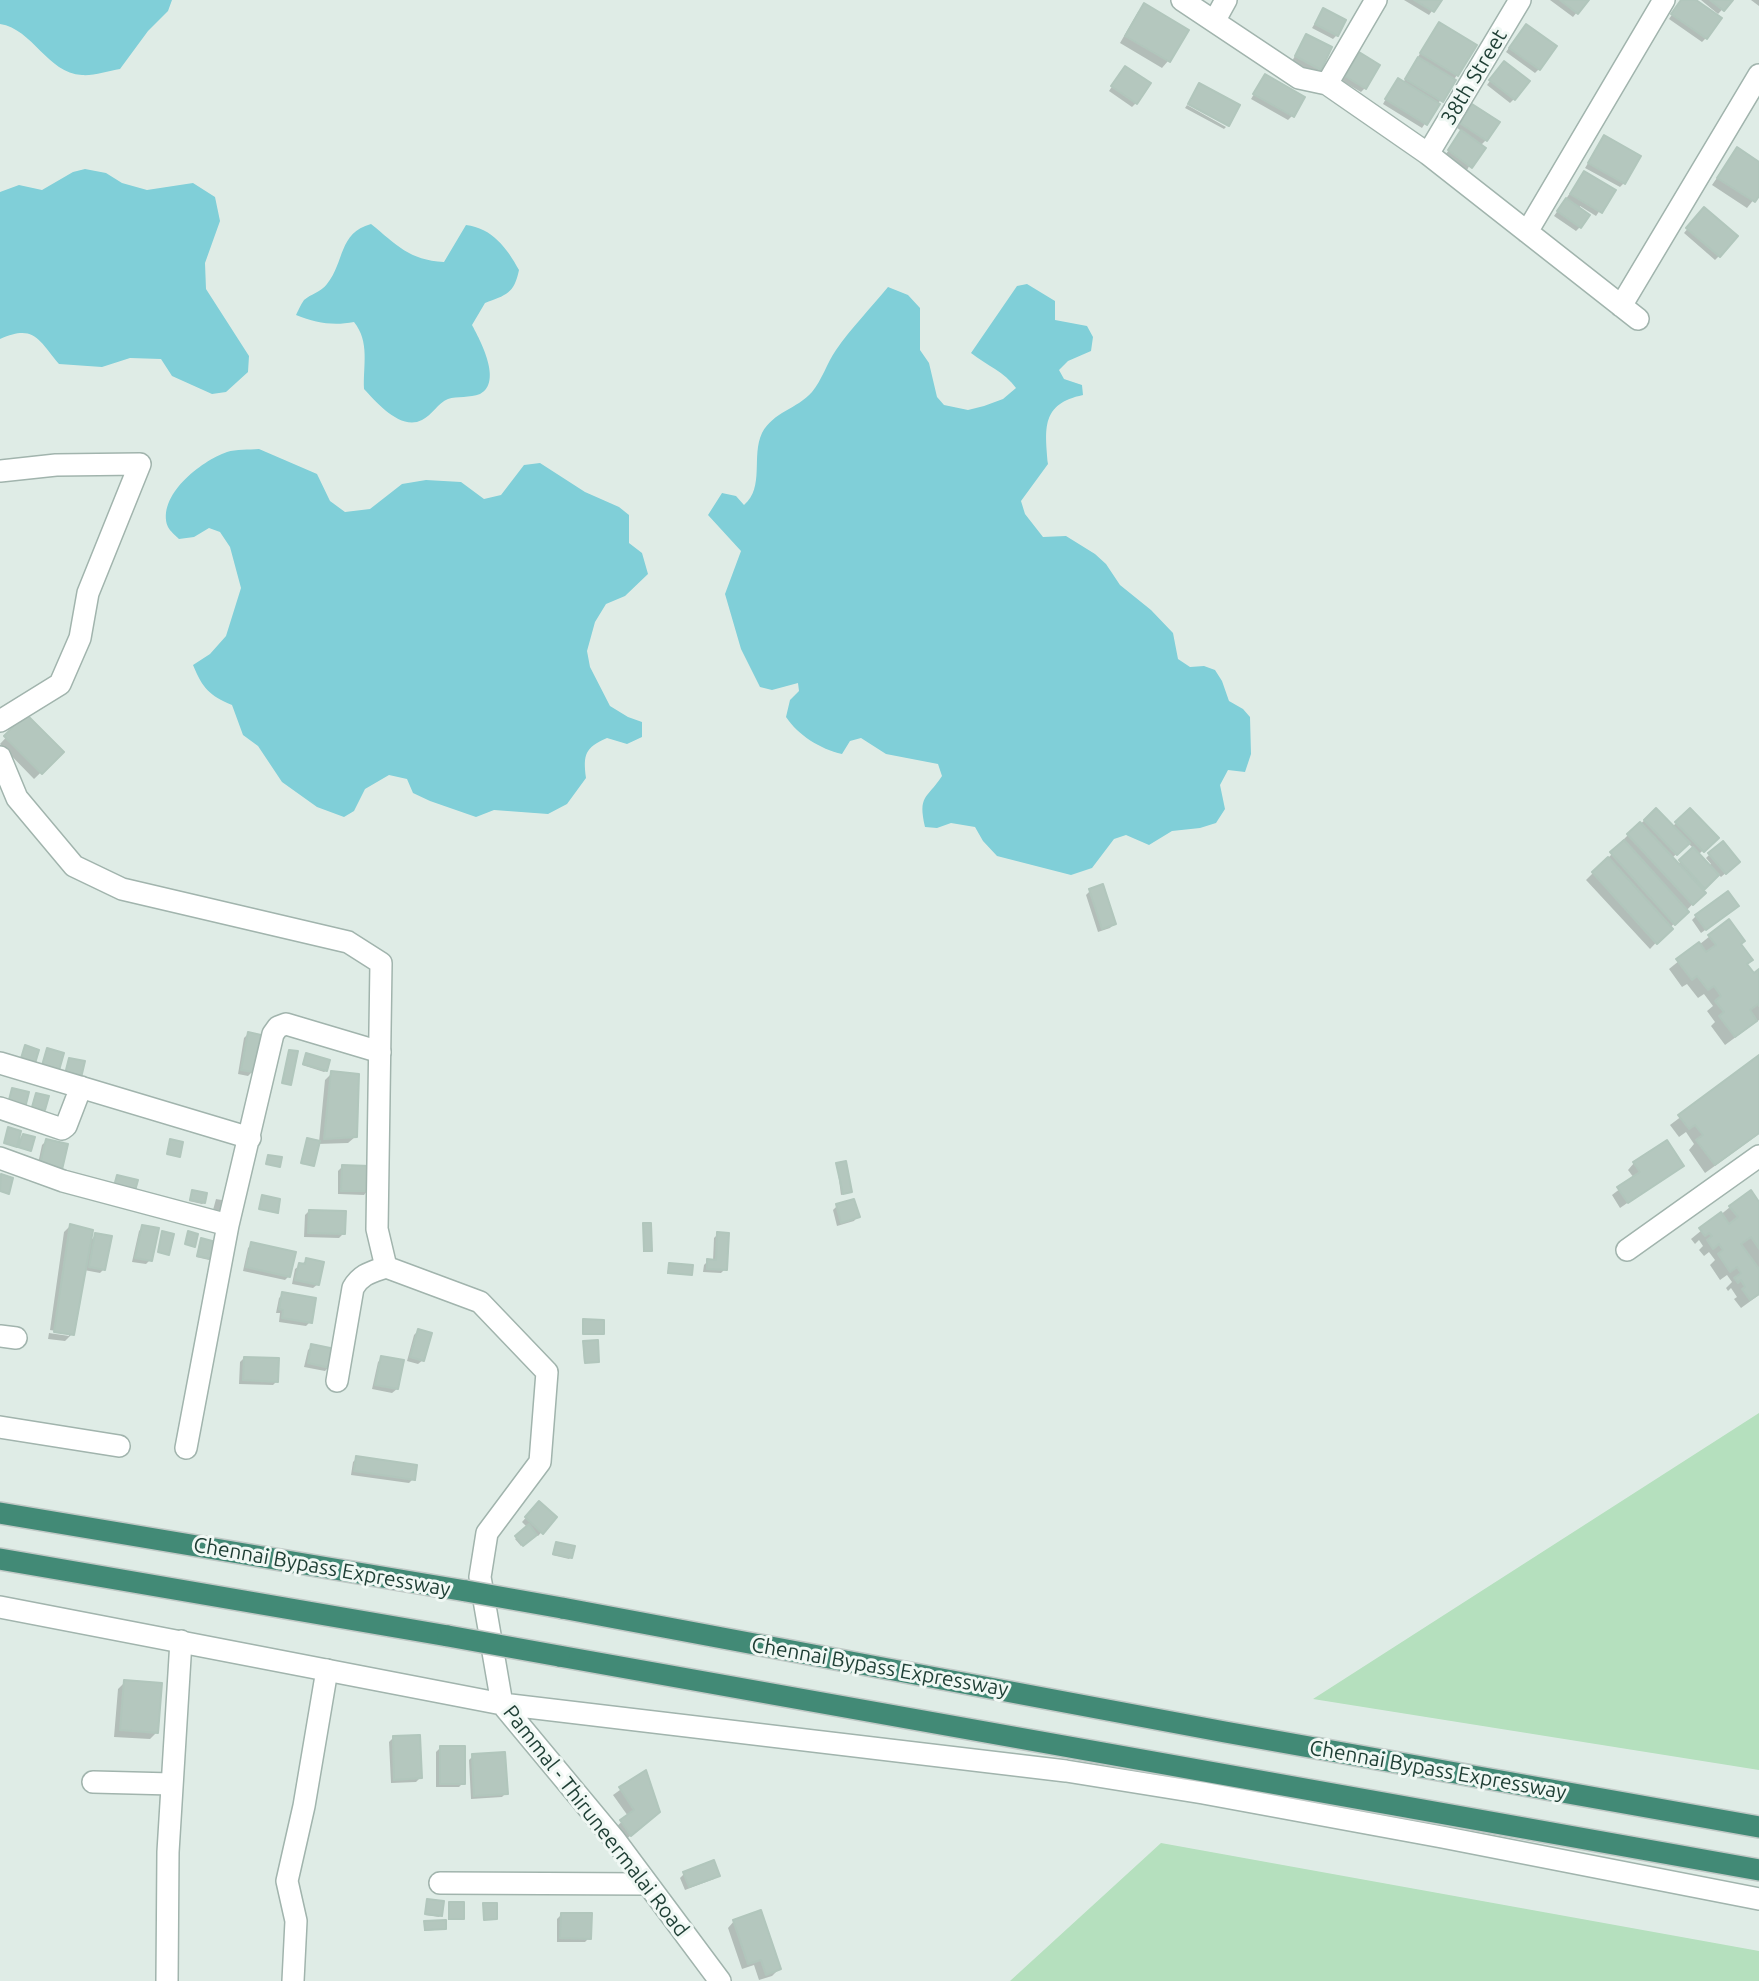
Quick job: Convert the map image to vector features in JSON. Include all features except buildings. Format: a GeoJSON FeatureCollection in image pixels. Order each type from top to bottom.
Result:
{"type":"FeatureCollection","features":[{"type":"Feature","properties":{"kind":"highway","name":"Chennai Bypass Expressway"},"geometry":{"type":"LineString","coordinates":[[0,1513],[562,1608],[1225,1732],[1759,1827]]}},
{"type":"Feature","properties":{"kind":"highway","name":"Chennai Bypass Expressway"},"geometry":{"type":"LineString","coordinates":[[0,1559],[448,1636],[1759,1870]]}},
{"type":"Feature","properties":{"kind":"street"},"geometry":{"type":"LineString","coordinates":[[1182,0],[1299,78],[1327,84],[1428,154],[1630,313],[1759,75]]}},
{"type":"Feature","properties":{"kind":"street"},"geometry":{"type":"LineString","coordinates":[[1215,20],[1226,0]]}},
{"type":"Feature","properties":{"kind":"street"},"geometry":{"type":"LineString","coordinates":[[1327,84],[1376,0]]}},
{"type":"Feature","properties":{"kind":"street","name":"38th Street"},"geometry":{"type":"LineString","coordinates":[[1428,154],[1520,0]]}},
{"type":"Feature","properties":{"kind":"street"},"geometry":{"type":"LineString","coordinates":[[1527,232],[1664,0]]}},
{"type":"Feature","properties":{"kind":"street"},"geometry":{"type":"LineString","coordinates":[[0,471],[55,464],[140,464],[88,593],[80,638],[60,684],[0,721]]}},
{"type":"Feature","properties":{"kind":"street"},"geometry":{"type":"LineString","coordinates":[[0,757],[17,798],[74,866],[122,889],[348,942],[381,962],[377,1229],[386,1267],[365,1274],[353,1288],[337,1381]]}},
{"type":"Feature","properties":{"kind":"street"},"geometry":{"type":"LineString","coordinates":[[186,1448],[228,1225],[273,1034],[278,1027],[286,1024],[380,1052]]}},
{"type":"Feature","properties":{"kind":"street"},"geometry":{"type":"LineString","coordinates":[[0,1063],[250,1138]]}},
{"type":"Feature","properties":{"kind":"street"},"geometry":{"type":"LineString","coordinates":[[0,1108],[62,1129],[66,1126],[80,1087]]}},
{"type":"Feature","properties":{"kind":"street"},"geometry":{"type":"LineString","coordinates":[[1627,1250],[1759,1156]]}},
{"type":"Feature","properties":{"kind":"street"},"geometry":{"type":"LineString","coordinates":[[0,1158],[64,1181],[228,1225]]}},
{"type":"Feature","properties":{"kind":"street","name":"Pammal - Thiruneermalai Road"},"geometry":{"type":"LineString","coordinates":[[386,1267],[480,1302],[547,1372],[540,1462],[487,1533],[480,1577],[502,1704],[615,1840],[720,1981]]}},
{"type":"Feature","properties":{"kind":"street"},"geometry":{"type":"LineString","coordinates":[[0,1427],[119,1446]]}},
{"type":"Feature","properties":{"kind":"street"},"geometry":{"type":"LineString","coordinates":[[0,1607],[502,1704],[1066,1772],[1203,1793],[1759,1899]]}},
{"type":"Feature","properties":{"kind":"street"},"geometry":{"type":"LineString","coordinates":[[167,1981],[168,1852],[181,1641]]}},
{"type":"Feature","properties":{"kind":"street"},"geometry":{"type":"LineString","coordinates":[[293,1981],[296,1921],[287,1881],[304,1806],[327,1670]]}},
{"type":"Feature","properties":{"kind":"street"},"geometry":{"type":"LineString","coordinates":[[93,1782],[172,1784]]}},
{"type":"Feature","properties":{"kind":"street"},"geometry":{"type":"LineString","coordinates":[[440,1883],[648,1884]]}},
{"type":"Feature","properties":{"kind":"green space"},"geometry":{"type":"Polygon","coordinates":[[[1759,1413],[1759,1770],[1313,1699],[1759,1413]]]}},
{"type":"Feature","properties":{"kind":"green space"},"geometry":{"type":"Polygon","coordinates":[[[1161,1843],[1759,1951],[1759,1981],[1010,1981],[1161,1843]]]}},
{"type":"Feature","properties":{"kind":"water"},"geometry":{"type":"Polygon","coordinates":[[[0,0],[172,0],[168,11],[148,31],[120,69],[82,75],[59,67],[22,34],[0,24],[0,0]]]}},
{"type":"Feature","properties":{"kind":"water"},"geometry":{"type":"Polygon","coordinates":[[[85,169],[106,173],[122,183],[147,190],[193,183],[215,197],[220,221],[205,263],[206,289],[249,356],[248,372],[226,392],[212,394],[172,376],[161,359],[130,358],[102,367],[59,364],[34,336],[21,333],[0,339],[0,192],[19,185],[42,190],[73,172],[85,169]]]}},
{"type":"Feature","properties":{"kind":"water"},"geometry":{"type":"Polygon","coordinates":[[[371,224],[412,255],[444,262],[466,225],[475,227],[498,240],[519,270],[512,289],[485,303],[472,325],[488,361],[490,380],[487,388],[480,394],[448,399],[426,418],[414,422],[406,422],[390,414],[364,389],[364,346],[354,322],[325,323],[296,315],[304,300],[327,284],[347,241],[360,228],[371,224]]]}},
{"type":"Feature","properties":{"kind":"water"},"geometry":{"type":"Polygon","coordinates":[[[1027,284],[1055,301],[1055,320],[1087,326],[1093,337],[1091,351],[1068,361],[1059,370],[1064,379],[1082,385],[1083,395],[1059,405],[1049,419],[1046,439],[1048,464],[1021,501],[1025,514],[1043,537],[1066,536],[1095,554],[1106,564],[1120,585],[1151,610],[1173,633],[1178,659],[1190,667],[1204,666],[1215,670],[1229,701],[1243,709],[1250,717],[1251,754],[1245,772],[1228,770],[1220,785],[1225,809],[1216,823],[1172,831],[1149,845],[1126,835],[1114,839],[1092,868],[1071,875],[997,856],[975,827],[951,823],[937,828],[925,827],[923,803],[942,776],[938,764],[886,754],[861,738],[850,741],[842,754],[818,745],[797,730],[786,717],[790,700],[799,691],[798,683],[772,690],[760,687],[741,649],[725,594],[741,551],[708,515],[722,493],[736,496],[744,505],[750,498],[756,480],[762,433],[772,420],[812,392],[842,342],[888,287],[908,295],[920,308],[920,350],[929,363],[937,397],[944,405],[968,410],[1003,399],[1016,388],[1001,373],[971,353],[1017,286],[1027,284]]]}},
{"type":"Feature","properties":{"kind":"water"},"geometry":{"type":"Polygon","coordinates":[[[259,449],[317,474],[330,501],[345,512],[370,509],[402,484],[426,480],[461,482],[484,499],[501,495],[524,465],[540,463],[585,492],[619,507],[629,515],[629,543],[642,553],[648,574],[625,596],[606,604],[595,622],[587,651],[590,667],[610,706],[642,722],[642,737],[627,744],[607,738],[594,745],[586,757],[586,778],[567,804],[548,814],[494,810],[476,817],[413,793],[407,779],[389,775],[365,789],[354,811],[344,817],[317,807],[282,782],[258,746],[243,735],[232,705],[208,690],[193,665],[210,654],[226,636],[241,588],[230,547],[220,532],[209,528],[194,537],[179,539],[168,527],[166,515],[168,503],[183,481],[205,463],[231,451],[259,449]]]}}]}
